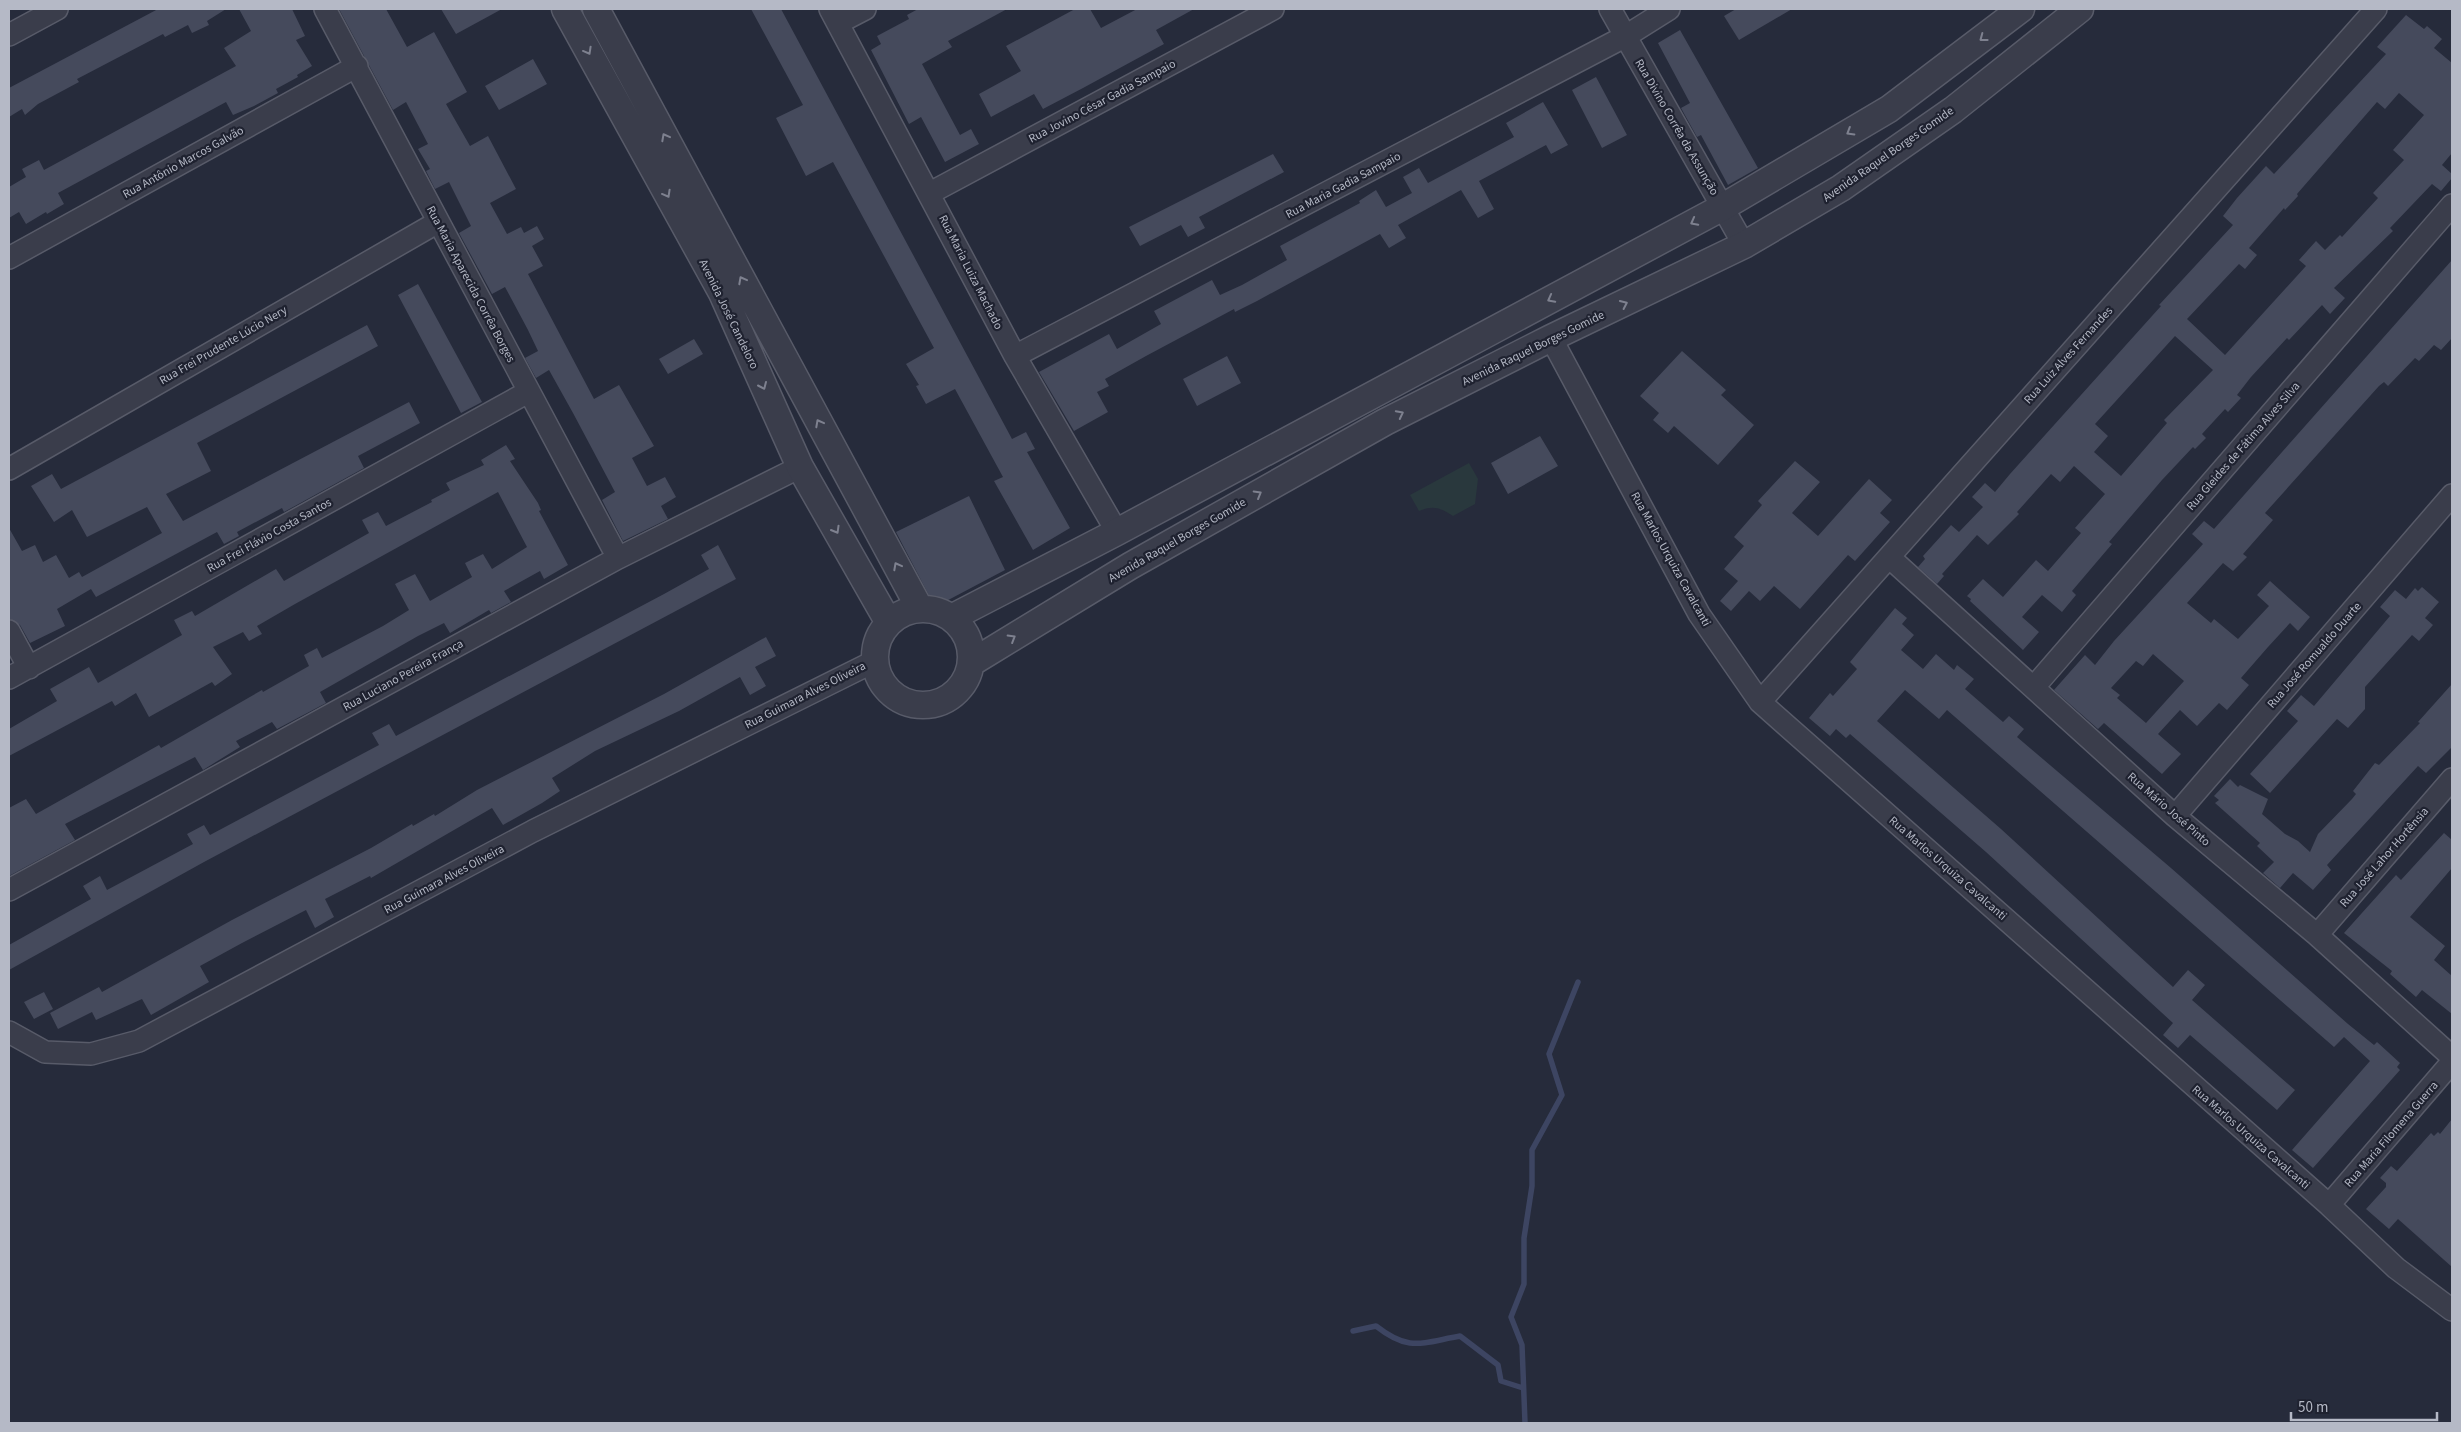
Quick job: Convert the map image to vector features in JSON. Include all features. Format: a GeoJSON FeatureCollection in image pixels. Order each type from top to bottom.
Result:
{"type":"FeatureCollection","features":[{"type":"Feature","properties":{"kind":"street"},"geometry":{"type":"LineString","coordinates":[[9,35],[57,9]]}},
{"type":"Feature","properties":{"kind":"street","name":"Rua Maria Aparecida Corrêa Borges"},"geometry":{"type":"LineString","coordinates":[[325,9],[618,558]]}},
{"type":"Feature","properties":{"kind":"street","name":"Avenida José Candeloro"},"geometry":{"type":"LineString","coordinates":[[565,9],[722,293],[800,467],[889,622]]}},
{"type":"Feature","properties":{"kind":"street","name":"Avenida José Candeloro"},"geometry":{"type":"LineString","coordinates":[[596,9],[920,609]]}},
{"type":"Feature","properties":{"kind":"street"},"geometry":{"type":"LineString","coordinates":[[834,16],[866,9]]}},
{"type":"Feature","properties":{"kind":"street","name":"Rua Jovino César Gadia Sampaio"},"geometry":{"type":"LineString","coordinates":[[930,193],[1273,9]]}},
{"type":"Feature","properties":{"kind":"street","name":"Rua Divino Corrêa da Assunção"},"geometry":{"type":"LineString","coordinates":[[1610,9],[1744,245]]}},
{"type":"Feature","properties":{"kind":"street","name":"Rua Maria Gadia Sampaio"},"geometry":{"type":"LineString","coordinates":[[1015,356],[1626,36],[1668,9]]}},
{"type":"Feature","properties":{"kind":"street"},"geometry":{"type":"LineString","coordinates":[[951,618],[1117,532],[1723,207],[1889,109],[2021,9]]}},
{"type":"Feature","properties":{"kind":"street","name":"Avenida Raquel Borges Gomide"},"geometry":{"type":"LineString","coordinates":[[970,664],[1130,566],[1385,422],[1551,338],[1744,245],[1857,177],[1952,110],[2080,9]]}},
{"type":"Feature","properties":{"kind":"street","name":"Rua Luiz Alves Fernandes"},"geometry":{"type":"LineString","coordinates":[[1760,702],[2376,9]]}},
{"type":"Feature","properties":{"kind":"street","name":"Rua Maria Luiza Machado"},"geometry":{"type":"LineString","coordinates":[[834,16],[930,193],[1015,356],[1117,532]]}},
{"type":"Feature","properties":{"kind":"street","name":"Rua Antônio Marcos Galvão"},"geometry":{"type":"LineString","coordinates":[[9,258],[357,66]]}},
{"type":"Feature","properties":{"kind":"street","name":"Rua Gleides de Fátima Alves Silva"},"geometry":{"type":"LineString","coordinates":[[2034,686],[2452,205]]}},
{"type":"Feature","properties":{"kind":"street","name":"Rua Frei Prudente Lúcio Nery"},"geometry":{"type":"LineString","coordinates":[[9,469],[438,222]]}},
{"type":"Feature","properties":{"kind":"street","name":"Rua Marlos Urquiza Cavalcanti"},"geometry":{"type":"LineString","coordinates":[[1551,338],[1699,614],[1760,702],[2329,1205],[2396,1268],[2452,1310]]}},
{"type":"Feature","properties":{"kind":"street","name":"Rua Frei Flávio Costa Santos"},"geometry":{"type":"LineString","coordinates":[[9,678],[528,392]]}},
{"type":"Feature","properties":{"kind":"street","name":"Rua Luciano Pereira França"},"geometry":{"type":"LineString","coordinates":[[9,890],[618,558],[800,467]]}},
{"type":"Feature","properties":{"kind":"street","name":"Rua José Romualdo Duarte"},"geometry":{"type":"LineString","coordinates":[[2175,816],[2452,495]]}},
{"type":"Feature","properties":{"kind":"street","name":"Rua Mário José Pinto"},"geometry":{"type":"LineString","coordinates":[[1889,557],[2034,686],[2175,816],[2317,935],[2452,1057]]}},
{"type":"Feature","properties":{"kind":"street"},"geometry":{"type":"LineString","coordinates":[[920,609],[936,611],[951,618],[967,638],[970,664],[966,677],[959,688],[948,698],[935,703],[907,702],[895,696],[885,686],[878,674],[875,660],[876,646],[880,634],[889,622],[898,615],[920,609]]}},
{"type":"Feature","properties":{"kind":"street"},"geometry":{"type":"LineString","coordinates":[[9,631],[29,668]]}},
{"type":"Feature","properties":{"kind":"street","name":"Rua Guimara Alves Oliveira"},"geometry":{"type":"LineString","coordinates":[[9,1032],[45,1052],[91,1054],[140,1041],[533,831],[875,660]]}},
{"type":"Feature","properties":{"kind":"street","name":"Rua José Lahor Hortênsia"},"geometry":{"type":"LineString","coordinates":[[2317,935],[2452,779]]}},
{"type":"Feature","properties":{"kind":"street","name":"Rua Maria Filomena Guerra"},"geometry":{"type":"LineString","coordinates":[[2329,1205],[2452,1062]]}},
{"type":"Feature","properties":{"kind":"shaded area"},"geometry":{"type":"Polygon","coordinates":[[[1469,463],[1478,479],[1475,504],[1453,516],[1437,508],[1419,511],[1410,495],[1469,463]]]}},
{"type":"Feature","properties":{"kind":"building"},"geometry":{"type":"Polygon","coordinates":[[[158,9],[226,9],[207,21],[209,25],[192,33],[188,25],[165,37],[163,34],[77,79],[79,82],[38,104],[25,115],[22,109],[9,117],[9,88],[158,9]]]}},
{"type":"Feature","properties":{"kind":"building"},"geometry":{"type":"Polygon","coordinates":[[[239,9],[292,9],[305,36],[296,40],[312,66],[297,75],[298,77],[276,89],[278,93],[254,106],[233,115],[226,102],[58,193],[64,204],[47,214],[46,212],[26,224],[19,212],[9,218],[9,187],[26,177],[22,169],[39,160],[44,170],[236,66],[224,48],[251,31],[239,9]]]}},
{"type":"Feature","properties":{"kind":"building"},"geometry":{"type":"Polygon","coordinates":[[[339,9],[386,9],[407,47],[434,32],[467,92],[446,104],[470,146],[488,136],[516,189],[490,203],[507,234],[521,227],[524,233],[537,226],[544,239],[532,246],[543,266],[528,274],[594,399],[619,385],[654,446],[632,458],[647,486],[665,477],[676,497],[661,506],[668,519],[623,541],[602,500],[615,492],[573,413],[549,370],[536,378],[525,358],[538,351],[505,287],[492,294],[459,233],[471,226],[449,182],[435,189],[426,171],[430,169],[418,149],[428,144],[406,102],[393,110],[339,9]]]}},
{"type":"Feature","properties":{"kind":"building"},"geometry":{"type":"Polygon","coordinates":[[[441,9],[502,9],[456,34],[441,9]]]}},
{"type":"Feature","properties":{"kind":"building"},"geometry":{"type":"Polygon","coordinates":[[[751,9],[781,9],[1012,439],[1026,432],[1035,449],[1027,452],[1070,528],[1033,550],[994,481],[1003,477],[955,389],[926,404],[916,386],[919,385],[906,364],[934,348],[833,162],[806,176],[776,118],[803,105],[751,9]]]}},
{"type":"Feature","properties":{"kind":"building"},"geometry":{"type":"Polygon","coordinates":[[[918,9],[1007,9],[948,41],[952,47],[922,64],[960,135],[971,129],[979,144],[945,162],[921,117],[909,124],[871,50],[881,44],[877,36],[909,19],[907,15],[918,9]]]}},
{"type":"Feature","properties":{"kind":"building"},"geometry":{"type":"Polygon","coordinates":[[[1075,9],[1090,9],[1101,28],[1137,9],[1194,9],[1156,30],[1164,44],[1083,88],[1043,109],[1034,94],[991,117],[979,94],[1021,71],[1006,46],[1075,9]]]}},
{"type":"Feature","properties":{"kind":"building"},"geometry":{"type":"Polygon","coordinates":[[[1736,9],[1792,9],[1739,40],[1724,16],[1736,9]]]}},
{"type":"Feature","properties":{"kind":"building"},"geometry":{"type":"Polygon","coordinates":[[[2406,15],[2424,29],[2427,26],[2442,39],[2434,48],[2452,63],[2452,153],[2442,165],[2452,174],[2452,178],[2441,191],[2432,184],[2390,228],[2393,231],[2334,288],[2345,298],[2330,314],[2322,305],[2289,340],[2287,338],[2251,377],[2237,395],[2241,398],[2228,412],[2225,409],[2202,434],[2206,438],[2195,449],[2193,447],[2162,480],[2109,542],[2112,544],[2072,591],[2076,595],[2062,612],[2042,595],[2022,617],[2039,632],[2023,650],[1970,601],[1971,599],[1967,596],[1983,579],[2003,597],[2036,560],[2048,571],[2081,533],[2075,528],[2105,494],[2074,466],[2060,482],[2051,474],[2017,512],[2019,514],[1988,545],[1977,535],[1942,574],[1944,576],[1937,584],[1918,567],[1925,559],[1923,556],[1951,525],[1959,532],[1983,507],[1972,497],[1985,483],[1995,492],[2161,306],[2159,305],[2233,225],[2223,216],[2237,198],[2266,166],[2274,174],[2386,54],[2377,47],[2406,15]],[[2399,93],[2385,109],[2377,102],[2297,194],[2298,196],[2285,210],[2284,208],[2249,248],[2257,255],[2245,269],[2239,264],[2187,319],[2225,355],[2306,266],[2299,260],[2316,241],[2325,250],[2340,235],[2342,237],[2378,198],[2373,193],[2404,160],[2393,150],[2424,115],[2399,93]],[[2175,336],[2095,424],[2108,436],[2094,452],[2121,476],[2167,423],[2164,420],[2213,370],[2175,336]]]}},
{"type":"Feature","properties":{"kind":"building"},"geometry":{"type":"Polygon","coordinates":[[[1680,30],[1758,168],[1728,185],[1701,135],[1697,137],[1681,108],[1690,103],[1658,43],[1680,30]]]}},
{"type":"Feature","properties":{"kind":"building"},"geometry":{"type":"Polygon","coordinates":[[[533,59],[547,84],[499,110],[485,86],[533,59]]]}},
{"type":"Feature","properties":{"kind":"building"},"geometry":{"type":"Polygon","coordinates":[[[1596,77],[1627,135],[1602,148],[1572,90],[1596,77]]]}},
{"type":"Feature","properties":{"kind":"building"},"geometry":{"type":"Polygon","coordinates":[[[1543,102],[1568,145],[1551,154],[1546,145],[1479,181],[1494,209],[1478,218],[1461,190],[1398,225],[1406,238],[1389,248],[1380,234],[1257,301],[1235,312],[1234,309],[1105,379],[1109,386],[1097,392],[1108,412],[1074,431],[1039,372],[1109,334],[1117,349],[1161,324],[1154,311],[1212,280],[1220,295],[1242,285],[1287,260],[1280,246],[1360,203],[1359,201],[1376,190],[1386,207],[1412,193],[1403,177],[1419,168],[1428,183],[1514,137],[1506,123],[1543,102]]]}},
{"type":"Feature","properties":{"kind":"building"},"geometry":{"type":"Polygon","coordinates":[[[1273,154],[1284,172],[1199,217],[1205,228],[1188,237],[1181,225],[1140,246],[1129,227],[1273,154]]]}},
{"type":"Feature","properties":{"kind":"building"},"geometry":{"type":"Polygon","coordinates":[[[2452,260],[2452,338],[2441,350],[2434,345],[2419,361],[2415,358],[2388,386],[2384,382],[2379,386],[2265,513],[2273,520],[2243,554],[2247,557],[2233,571],[2223,563],[2187,603],[2211,623],[2214,619],[2238,639],[2269,606],[2257,595],[2270,581],[2310,617],[2298,631],[2290,623],[2268,647],[2241,678],[2249,685],[2227,710],[2219,703],[2197,726],[2180,710],[2158,734],[2181,754],[2162,774],[2104,723],[2098,729],[2054,690],[2085,655],[2095,665],[2114,641],[2203,544],[2192,534],[2204,521],[2214,529],[2452,260]],[[2153,654],[2143,666],[2136,661],[2111,688],[2120,695],[2117,698],[2146,723],[2184,681],[2153,654]]]}},
{"type":"Feature","properties":{"kind":"building"},"geometry":{"type":"Polygon","coordinates":[[[418,284],[482,402],[461,413],[398,295],[418,284]]]}},
{"type":"Feature","properties":{"kind":"building"},"geometry":{"type":"Polygon","coordinates":[[[367,325],[378,346],[197,443],[211,471],[166,494],[183,521],[409,402],[420,423],[358,456],[364,468],[284,512],[282,508],[237,532],[239,536],[224,544],[217,532],[96,597],[91,589],[57,609],[65,626],[30,643],[20,625],[9,619],[9,528],[22,551],[35,545],[43,562],[56,555],[69,578],[79,572],[82,577],[162,533],[147,507],[87,537],[72,510],[54,522],[31,486],[52,474],[61,489],[367,325]]]}},
{"type":"Feature","properties":{"kind":"building"},"geometry":{"type":"Polygon","coordinates":[[[694,339],[703,354],[668,374],[659,359],[694,339]]]}},
{"type":"Feature","properties":{"kind":"building"},"geometry":{"type":"Polygon","coordinates":[[[1682,351],[1726,390],[1721,395],[1754,425],[1718,465],[1674,426],[1668,433],[1653,420],[1659,413],[1640,396],[1682,351]]]}},
{"type":"Feature","properties":{"kind":"building"},"geometry":{"type":"Polygon","coordinates":[[[1227,356],[1241,383],[1197,406],[1183,379],[1227,356]]]}},
{"type":"Feature","properties":{"kind":"building"},"geometry":{"type":"Polygon","coordinates":[[[1540,436],[1558,466],[1508,494],[1491,463],[1540,436]]]}},
{"type":"Feature","properties":{"kind":"building"},"geometry":{"type":"Polygon","coordinates":[[[506,445],[515,459],[510,461],[538,503],[541,510],[539,511],[568,565],[544,579],[540,571],[504,591],[511,602],[491,613],[489,610],[450,633],[444,623],[418,636],[320,692],[326,703],[277,729],[272,722],[236,741],[240,747],[203,770],[195,757],[65,824],[75,840],[9,876],[9,808],[26,799],[36,814],[159,745],[161,748],[262,690],[263,692],[309,666],[304,655],[317,648],[322,658],[383,626],[409,610],[395,584],[415,574],[430,601],[472,577],[465,563],[483,554],[492,569],[527,547],[498,492],[257,626],[262,634],[249,641],[243,632],[213,647],[232,674],[215,686],[212,682],[149,717],[136,693],[115,706],[112,701],[9,756],[9,729],[57,701],[50,689],[89,667],[98,683],[182,635],[174,620],[192,611],[195,616],[276,569],[284,581],[369,533],[362,520],[378,512],[386,526],[432,502],[431,500],[450,490],[446,483],[484,465],[481,460],[506,445]]]}},
{"type":"Feature","properties":{"kind":"building"},"geometry":{"type":"Polygon","coordinates":[[[1795,461],[1820,482],[1792,513],[1818,536],[1869,479],[1892,500],[1880,513],[1890,522],[1855,561],[1848,555],[1800,609],[1774,586],[1760,601],[1749,591],[1731,611],[1720,601],[1738,581],[1724,569],[1744,546],[1734,537],[1762,505],[1758,501],[1795,461]]]}},
{"type":"Feature","properties":{"kind":"building"},"geometry":{"type":"Polygon","coordinates":[[[969,496],[1005,570],[935,607],[896,532],[969,496]]]}},
{"type":"Feature","properties":{"kind":"building"},"geometry":{"type":"Polygon","coordinates":[[[718,545],[736,579],[204,862],[9,970],[9,945],[91,899],[83,886],[100,876],[107,890],[193,844],[187,834],[204,825],[210,835],[379,745],[372,733],[389,724],[396,736],[664,594],[709,569],[701,555],[718,545]]]}},
{"type":"Feature","properties":{"kind":"building"},"geometry":{"type":"Polygon","coordinates":[[[2422,587],[2439,602],[2425,618],[2433,625],[2419,641],[2412,635],[2365,687],[2365,709],[2348,728],[2337,719],[2270,793],[2250,774],[2298,721],[2287,711],[2301,695],[2314,706],[2390,616],[2380,607],[2395,590],[2406,599],[2415,588],[2418,591],[2422,587]]]}},
{"type":"Feature","properties":{"kind":"building"},"geometry":{"type":"Polygon","coordinates":[[[1895,608],[1907,618],[1902,624],[1914,635],[1901,650],[1923,669],[1936,654],[1954,670],[1957,665],[1974,679],[1965,689],[2003,722],[2009,716],[2024,729],[2017,737],[2171,868],[2348,1024],[2374,1045],[2377,1042],[2400,1063],[2397,1067],[2400,1070],[2313,1168],[2292,1150],[2370,1061],[2344,1037],[2334,1047],[1947,710],[1939,719],[1905,690],[1877,721],[2001,829],[2173,987],[2188,970],[2205,985],[2192,1000],[2295,1090],[2277,1110],[2190,1035],[2178,1048],[2163,1035],[2173,1023],[1986,852],[1850,734],[1846,738],[1836,729],[1830,736],[1809,718],[1830,693],[1833,696],[1857,669],[1850,662],[1895,608]]]}},
{"type":"Feature","properties":{"kind":"building"},"geometry":{"type":"Polygon","coordinates":[[[766,637],[776,656],[755,667],[766,686],[750,695],[740,677],[679,711],[595,751],[552,778],[560,791],[542,803],[503,825],[492,808],[371,878],[370,876],[325,899],[334,917],[315,928],[306,910],[242,943],[200,966],[209,982],[151,1015],[142,999],[96,1020],[92,1012],[58,1029],[50,1013],[99,987],[102,992],[232,920],[371,848],[412,824],[413,826],[434,814],[435,816],[477,790],[664,694],[766,637]]]}},
{"type":"Feature","properties":{"kind":"building"},"geometry":{"type":"Polygon","coordinates":[[[2452,684],[2452,747],[2426,773],[2418,766],[2327,865],[2331,870],[2313,890],[2293,873],[2280,888],[2263,873],[2274,862],[2257,846],[2260,843],[2215,803],[2219,800],[2214,796],[2230,779],[2238,787],[2240,785],[2268,799],[2262,814],[2310,852],[2318,834],[2352,799],[2356,794],[2353,791],[2375,763],[2379,765],[2420,723],[2418,722],[2452,684]]]}},
{"type":"Feature","properties":{"kind":"building"},"geometry":{"type":"Polygon","coordinates":[[[2444,833],[2452,840],[2452,868],[2410,917],[2445,946],[2434,960],[2452,976],[2452,1014],[2422,990],[2416,997],[2390,974],[2392,971],[2344,933],[2396,875],[2401,880],[2444,833]]]}},
{"type":"Feature","properties":{"kind":"building"},"geometry":{"type":"Polygon","coordinates":[[[44,992],[53,1009],[34,1019],[24,1002],[44,992]]]}},
{"type":"Feature","properties":{"kind":"building"},"geometry":{"type":"Polygon","coordinates":[[[2452,1119],[2452,1267],[2398,1219],[2389,1229],[2366,1209],[2386,1187],[2386,1183],[2380,1178],[2391,1166],[2397,1171],[2431,1133],[2434,1136],[2438,1132],[2440,1134],[2452,1119]]]}},
{"type":"Feature","properties":{"kind":"waterway"},"geometry":{"type":"LineString","coordinates":[[1525,1423],[1522,1345],[1511,1317],[1524,1284],[1524,1238],[1532,1186],[1532,1150],[1562,1095],[1549,1054],[1578,982]]}},
{"type":"Feature","properties":{"kind":"waterway"},"geometry":{"type":"LineString","coordinates":[[1353,1331],[1376,1326],[1398,1340],[1416,1343],[1460,1336],[1498,1365],[1501,1381],[1523,1388]]}}]}
